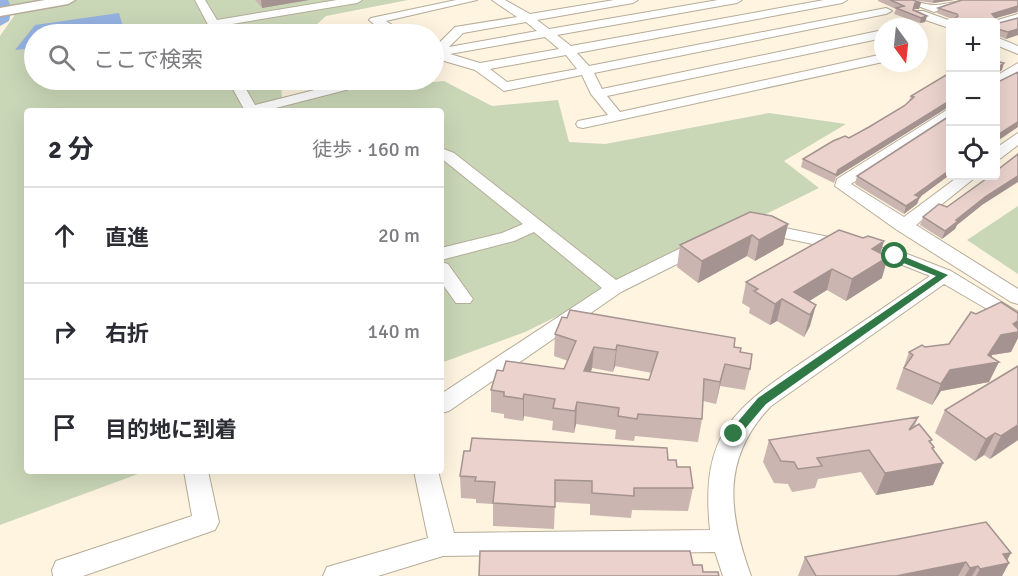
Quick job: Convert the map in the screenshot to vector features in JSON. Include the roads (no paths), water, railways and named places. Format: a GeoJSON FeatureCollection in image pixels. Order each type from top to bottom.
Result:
{"type":"FeatureCollection","features":[{"type":"Feature","properties":{"kind":"main road"},"geometry":{"type":"LineString","coordinates":[[0,12],[68,0]]}},
{"type":"Feature","properties":{"kind":"street"},"geometry":{"type":"LineString","coordinates":[[200,0],[213,24]]}},
{"type":"Feature","properties":{"kind":"street"},"geometry":{"type":"LineString","coordinates":[[240,24],[357,0]]}},
{"type":"Feature","properties":{"kind":"street"},"geometry":{"type":"LineString","coordinates":[[382,24],[375,20],[472,0]]}},
{"type":"Feature","properties":{"kind":"street"},"geometry":{"type":"LineString","coordinates":[[497,0],[528,18],[569,51],[586,71],[598,94],[617,117]]}},
{"type":"Feature","properties":{"kind":"street"},"geometry":{"type":"LineString","coordinates":[[555,0],[571,10]]}},
{"type":"Feature","properties":{"kind":"street"},"geometry":{"type":"LineString","coordinates":[[444,44],[459,30],[628,0],[768,82]]}},
{"type":"Feature","properties":{"kind":"street"},"geometry":{"type":"LineString","coordinates":[[444,51],[737,0]]}},
{"type":"Feature","properties":{"kind":"street"},"geometry":{"type":"LineString","coordinates":[[480,67],[818,2],[842,0]]}},
{"type":"Feature","properties":{"kind":"street"},"geometry":{"type":"LineString","coordinates":[[444,56],[480,67],[504,87],[885,12],[872,0]]}},
{"type":"Feature","properties":{"kind":"street"},"geometry":{"type":"LineString","coordinates":[[907,0],[934,9]]}},
{"type":"Feature","properties":{"kind":"street"},"geometry":{"type":"LineString","coordinates":[[946,24],[918,14],[959,1]]}},
{"type":"Feature","properties":{"kind":"street"},"geometry":{"type":"LineString","coordinates":[[818,2],[874,28]]}},
{"type":"Feature","properties":{"kind":"street"},"geometry":{"type":"LineString","coordinates":[[1000,23],[1018,17]]}},
{"type":"Feature","properties":{"kind":"street"},"geometry":{"type":"LineString","coordinates":[[598,94],[874,35]]}},
{"type":"Feature","properties":{"kind":"street"},"geometry":{"type":"LineString","coordinates":[[1000,42],[1015,46]]}},
{"type":"Feature","properties":{"kind":"street"},"geometry":{"type":"LineString","coordinates":[[583,124],[874,60]]}},
{"type":"Feature","properties":{"kind":"street"},"geometry":{"type":"LineString","coordinates":[[1000,79],[1018,67]]}},
{"type":"Feature","properties":{"kind":"street"},"geometry":{"type":"LineString","coordinates":[[242,90],[250,108]]}},
{"type":"Feature","properties":{"kind":"street"},"geometry":{"type":"LineString","coordinates":[[259,108],[329,90]]}},
{"type":"Feature","properties":{"kind":"street"},"geometry":{"type":"LineString","coordinates":[[279,103],[295,108]]}},
{"type":"Feature","properties":{"kind":"street"},"geometry":{"type":"LineString","coordinates":[[946,118],[842,183],[903,226],[1018,298]]}},
{"type":"Feature","properties":{"kind":"street"},"geometry":{"type":"LineString","coordinates":[[1000,137],[1015,140]]}},
{"type":"Feature","properties":{"kind":"street"},"geometry":{"type":"LineString","coordinates":[[1000,152],[1015,140]]}},
{"type":"Feature","properties":{"kind":"street"},"geometry":{"type":"LineString","coordinates":[[444,154],[614,288]]}},
{"type":"Feature","properties":{"kind":"street"},"geometry":{"type":"LineString","coordinates":[[903,226],[964,180]]}},
{"type":"Feature","properties":{"kind":"street"},"geometry":{"type":"LineString","coordinates":[[744,224],[895,256],[944,275],[1018,321]]}},
{"type":"Feature","properties":{"kind":"street"},"geometry":{"type":"LineString","coordinates":[[444,253],[508,237],[536,225]]}},
{"type":"Feature","properties":{"kind":"street"},"geometry":{"type":"LineString","coordinates":[[444,403],[614,288],[714,239]]}},
{"type":"Feature","properties":{"kind":"street"},"geometry":{"type":"LineString","coordinates":[[444,272],[464,299]]}},
{"type":"Feature","properties":{"kind":"street"},"geometry":{"type":"LineString","coordinates":[[737,576],[725,541],[719,492],[723,458],[734,434],[762,401],[944,275]]}},
{"type":"Feature","properties":{"kind":"street"},"geometry":{"type":"LineString","coordinates":[[67,576],[66,570],[206,522],[197,474]]}},
{"type":"Feature","properties":{"kind":"street"},"geometry":{"type":"LineString","coordinates":[[427,474],[443,545]]}},
{"type":"Feature","properties":{"kind":"street"},"geometry":{"type":"LineString","coordinates":[[337,576],[443,545],[725,541]]}},
{"type":"Feature","properties":{"kind":"water"},"geometry":{"type":"Polygon","coordinates":[[[119,13],[122,24],[42,24],[119,13]]]}},
{"type":"Feature","properties":{"kind":"water"},"geometry":{"type":"Polygon","coordinates":[[[24,39],[24,49],[15,50],[24,39]]]}},
{"type":"Feature","properties":{"kind":"waterway"},"geometry":{"type":"LineString","coordinates":[[0,1],[3,9],[0,21]]}}]}
